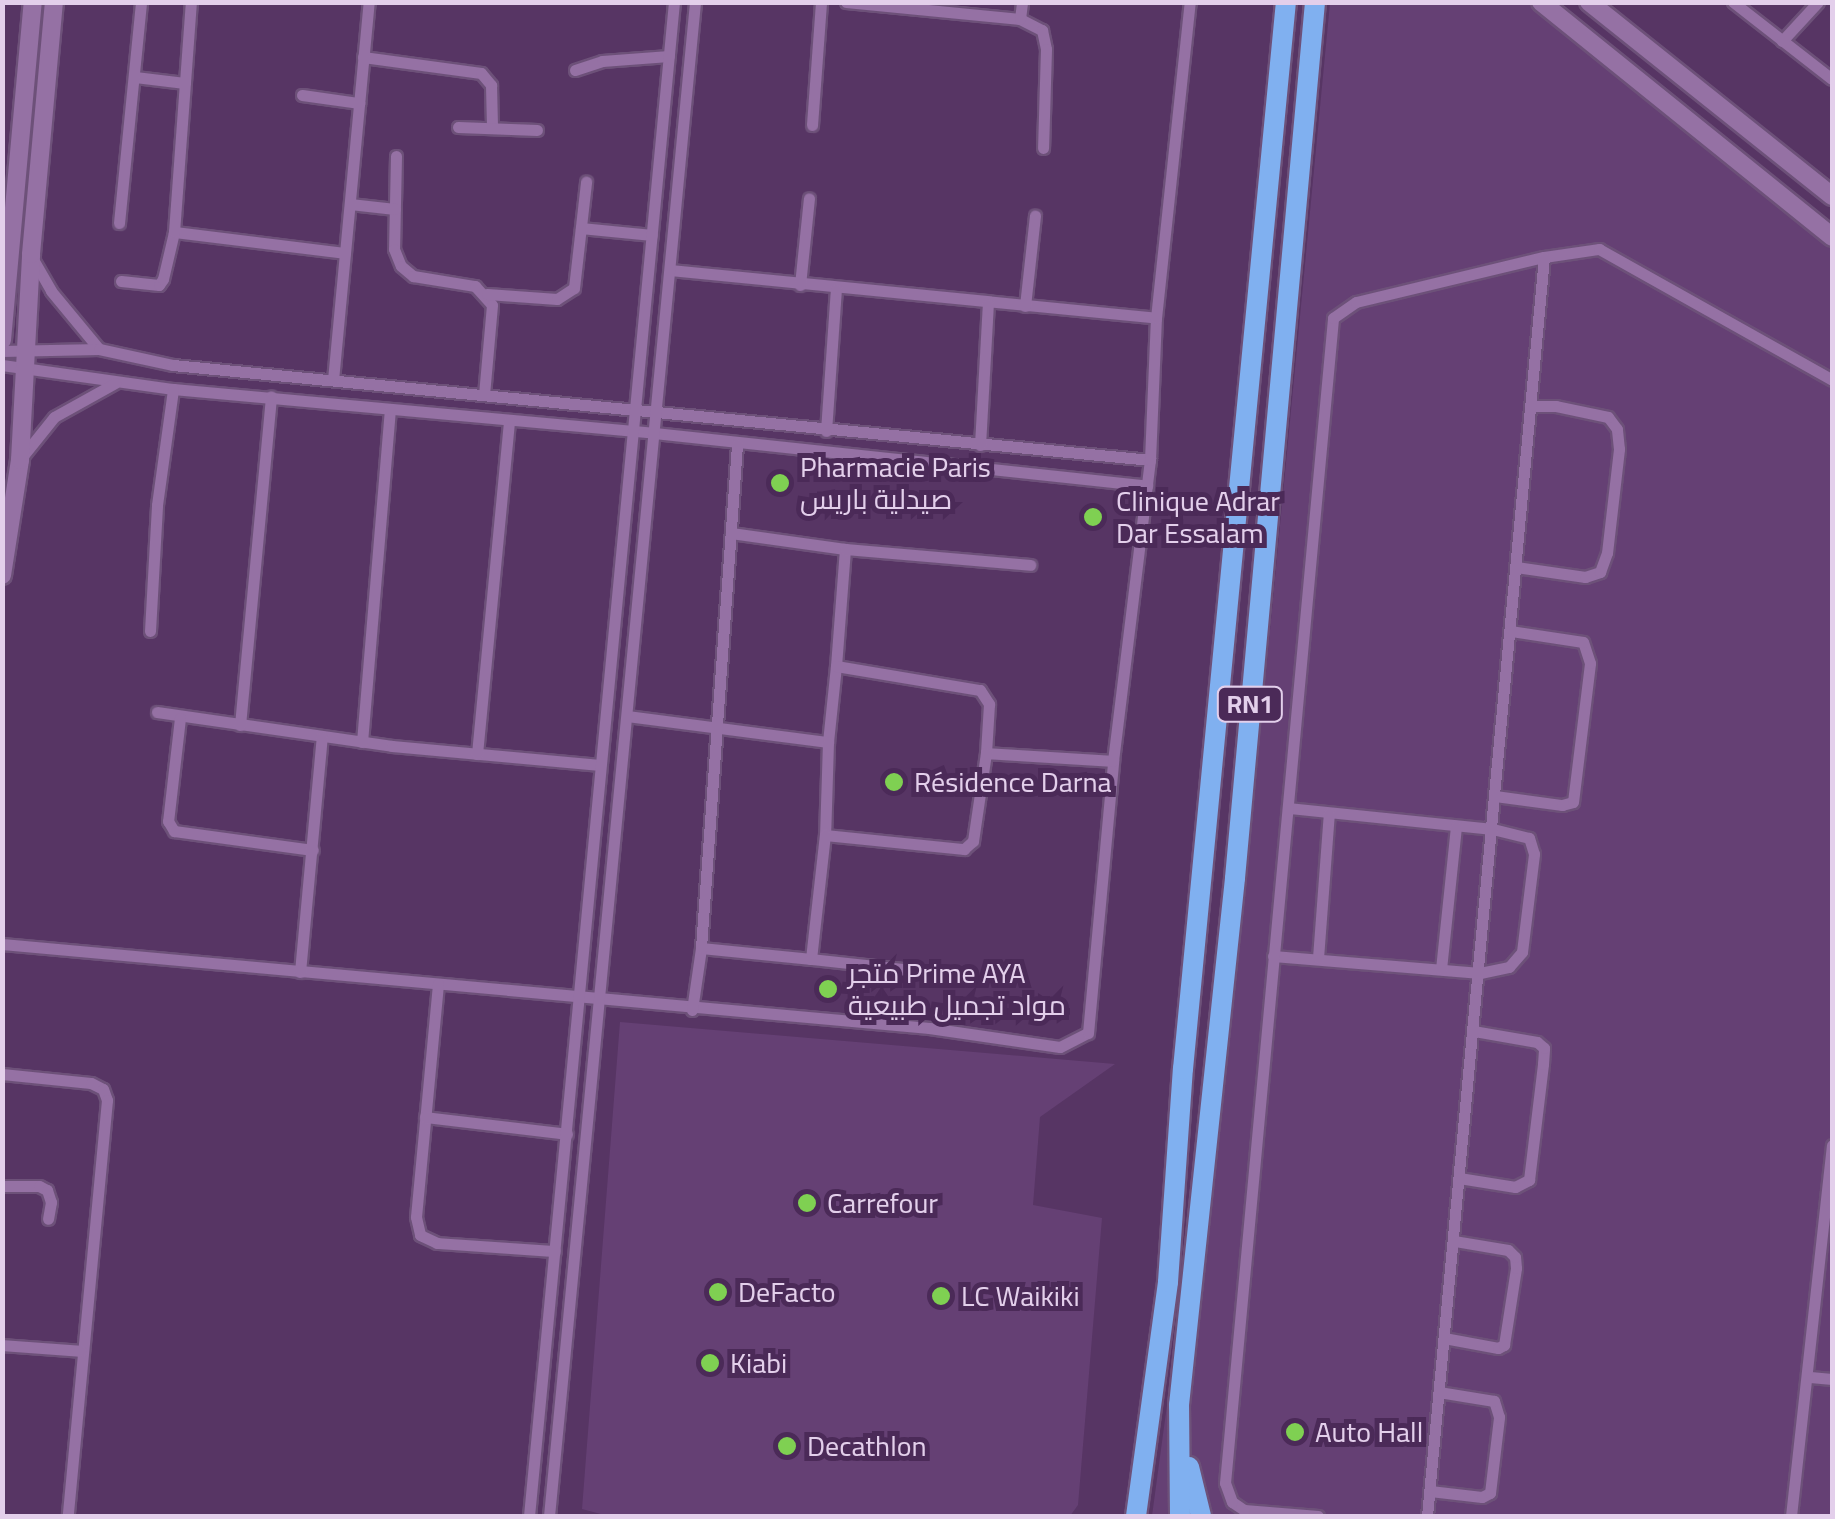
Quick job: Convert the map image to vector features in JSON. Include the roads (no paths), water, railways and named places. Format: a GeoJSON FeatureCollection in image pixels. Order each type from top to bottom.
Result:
{"type":"FeatureCollection","features":[{"type":"Feature","properties":{"kind":"highway","name":"RN1"},"geometry":{"type":"LineString","coordinates":[[1136,1516],[1146,1467],[1168,1282],[1183,1069],[1286,2]]}},
{"type":"Feature","properties":{"kind":"highway","name":"RN1"},"geometry":{"type":"LineString","coordinates":[[1180,1516],[1180,1406],[1235,878],[1316,2]]}},
{"type":"Feature","properties":{"kind":"highway"},"geometry":{"type":"LineString","coordinates":[[1180,1406],[1201,1516]]}},
{"type":"Feature","properties":{"kind":"street"},"geometry":{"type":"LineString","coordinates":[[2,340],[34,2]]}},
{"type":"Feature","properties":{"kind":"street"},"geometry":{"type":"LineString","coordinates":[[2,575],[20,460],[31,254],[54,2]]}},
{"type":"Feature","properties":{"kind":"street"},"geometry":{"type":"LineString","coordinates":[[119,224],[141,2]]}},
{"type":"Feature","properties":{"kind":"street"},"geometry":{"type":"LineString","coordinates":[[121,282],[159,285],[174,232],[191,2]]}},
{"type":"Feature","properties":{"kind":"street"},"geometry":{"type":"LineString","coordinates":[[333,380],[368,2]]}},
{"type":"Feature","properties":{"kind":"street"},"geometry":{"type":"LineString","coordinates":[[529,1516],[600,765],[638,411],[674,2]]}},
{"type":"Feature","properties":{"kind":"street"},"geometry":{"type":"LineString","coordinates":[[549,1516],[695,2]]}},
{"type":"Feature","properties":{"kind":"street"},"geometry":{"type":"LineString","coordinates":[[812,125],[821,2]]}},
{"type":"Feature","properties":{"kind":"street"},"geometry":{"type":"LineString","coordinates":[[846,2],[1020,19],[1042,30],[1046,49],[1042,148]]}},
{"type":"Feature","properties":{"kind":"street"},"geometry":{"type":"LineString","coordinates":[[1020,19],[1022,2]]}},
{"type":"Feature","properties":{"kind":"street"},"geometry":{"type":"LineString","coordinates":[[2,944],[600,1002],[930,1028],[1060,1048],[1088,1034],[1113,761],[1150,460],[1156,318],[1190,2]]}},
{"type":"Feature","properties":{"kind":"street"},"geometry":{"type":"LineString","coordinates":[[1541,2],[1832,237]]}},
{"type":"Feature","properties":{"kind":"street"},"geometry":{"type":"LineString","coordinates":[[1590,2],[1832,196]]}},
{"type":"Feature","properties":{"kind":"street"},"geometry":{"type":"LineString","coordinates":[[1733,2],[1832,79]]}},
{"type":"Feature","properties":{"kind":"street"},"geometry":{"type":"LineString","coordinates":[[1782,41],[1818,2]]}},
{"type":"Feature","properties":{"kind":"street"},"geometry":{"type":"LineString","coordinates":[[576,70],[602,61],[669,56]]}},
{"type":"Feature","properties":{"kind":"street"},"geometry":{"type":"LineString","coordinates":[[364,57],[481,73],[492,85],[492,127]]}},
{"type":"Feature","properties":{"kind":"street"},"geometry":{"type":"LineString","coordinates":[[135,78],[185,83]]}},
{"type":"Feature","properties":{"kind":"street"},"geometry":{"type":"LineString","coordinates":[[302,95],[359,104]]}},
{"type":"Feature","properties":{"kind":"street"},"geometry":{"type":"LineString","coordinates":[[458,127],[537,130]]}},
{"type":"Feature","properties":{"kind":"street"},"geometry":{"type":"LineString","coordinates":[[396,156],[394,249],[402,266],[413,276],[475,286],[492,305],[484,395]]}},
{"type":"Feature","properties":{"kind":"street"},"geometry":{"type":"LineString","coordinates":[[486,294],[557,299],[574,288],[586,182]]}},
{"type":"Feature","properties":{"kind":"street"},"geometry":{"type":"LineString","coordinates":[[800,286],[809,198]]}},
{"type":"Feature","properties":{"kind":"street"},"geometry":{"type":"LineString","coordinates":[[350,204],[395,210]]}},
{"type":"Feature","properties":{"kind":"street"},"geometry":{"type":"LineString","coordinates":[[1024,306],[1035,216]]}},
{"type":"Feature","properties":{"kind":"street"},"geometry":{"type":"LineString","coordinates":[[581,228],[652,234]]}},
{"type":"Feature","properties":{"kind":"street"},"geometry":{"type":"LineString","coordinates":[[174,232],[345,254]]}},
{"type":"Feature","properties":{"kind":"street"},"geometry":{"type":"LineString","coordinates":[[1318,1516],[1244,1510],[1232,1502],[1225,1490],[1333,318],[1356,302],[1591,248],[1609,253],[1832,380]]}},
{"type":"Feature","properties":{"kind":"street"},"geometry":{"type":"LineString","coordinates":[[31,254],[51,291],[99,350]]}},
{"type":"Feature","properties":{"kind":"street"},"geometry":{"type":"LineString","coordinates":[[1427,1516],[1544,256]]}},
{"type":"Feature","properties":{"kind":"street"},"geometry":{"type":"LineString","coordinates":[[670,270],[836,290],[1156,318]]}},
{"type":"Feature","properties":{"kind":"street"},"geometry":{"type":"LineString","coordinates":[[826,431],[836,290]]}},
{"type":"Feature","properties":{"kind":"street"},"geometry":{"type":"LineString","coordinates":[[980,445],[988,304]]}},
{"type":"Feature","properties":{"kind":"street"},"geometry":{"type":"LineString","coordinates":[[2,366],[99,350],[173,365],[1150,460]]}},
{"type":"Feature","properties":{"kind":"street"},"geometry":{"type":"LineString","coordinates":[[2,351],[114,383],[173,390],[636,431],[1147,486]]}},
{"type":"Feature","properties":{"kind":"street"},"geometry":{"type":"LineString","coordinates":[[20,460],[54,417],[114,383]]}},
{"type":"Feature","properties":{"kind":"street"},"geometry":{"type":"LineString","coordinates":[[150,631],[157,504],[173,390]]}},
{"type":"Feature","properties":{"kind":"street"},"geometry":{"type":"LineString","coordinates":[[240,725],[271,396]]}},
{"type":"Feature","properties":{"kind":"street"},"geometry":{"type":"LineString","coordinates":[[1516,567],[1585,577],[1600,572],[1619,448],[1617,429],[1608,417],[1556,406],[1530,406]]}},
{"type":"Feature","properties":{"kind":"street"},"geometry":{"type":"LineString","coordinates":[[362,742],[390,408]]}},
{"type":"Feature","properties":{"kind":"street"},"geometry":{"type":"LineString","coordinates":[[477,754],[510,421]]}},
{"type":"Feature","properties":{"kind":"street"},"geometry":{"type":"LineString","coordinates":[[692,1010],[701,948],[713,729],[737,444]]}},
{"type":"Feature","properties":{"kind":"street"},"geometry":{"type":"LineString","coordinates":[[731,533],[1030,565]]}},
{"type":"Feature","properties":{"kind":"street"},"geometry":{"type":"LineString","coordinates":[[811,959],[825,834],[828,742],[845,548]]}},
{"type":"Feature","properties":{"kind":"street"},"geometry":{"type":"LineString","coordinates":[[1495,796],[1562,805],[1573,802],[1590,663],[1583,642],[1510,630]]}},
{"type":"Feature","properties":{"kind":"street"},"geometry":{"type":"LineString","coordinates":[[825,834],[968,847],[973,840],[986,752],[988,704],[980,690],[836,666]]}},
{"type":"Feature","properties":{"kind":"street"},"geometry":{"type":"LineString","coordinates":[[157,712],[362,742],[600,765]]}},
{"type":"Feature","properties":{"kind":"street"},"geometry":{"type":"LineString","coordinates":[[627,716],[828,742]]}},
{"type":"Feature","properties":{"kind":"street"},"geometry":{"type":"LineString","coordinates":[[180,718],[168,821],[174,831],[314,850]]}},
{"type":"Feature","properties":{"kind":"street"},"geometry":{"type":"LineString","coordinates":[[300,972],[322,737]]}},
{"type":"Feature","properties":{"kind":"street"},"geometry":{"type":"LineString","coordinates":[[986,752],[1113,761]]}},
{"type":"Feature","properties":{"kind":"street"},"geometry":{"type":"LineString","coordinates":[[1273,956],[1480,973],[1508,967],[1522,952],[1534,854],[1529,838],[1492,830],[1288,808]]}},
{"type":"Feature","properties":{"kind":"street"},"geometry":{"type":"LineString","coordinates":[[1318,958],[1329,813]]}},
{"type":"Feature","properties":{"kind":"street"},"geometry":{"type":"LineString","coordinates":[[1441,969],[1456,826]]}},
{"type":"Feature","properties":{"kind":"street"},"geometry":{"type":"LineString","coordinates":[[701,948],[958,975]]}},
{"type":"Feature","properties":{"kind":"street"},"geometry":{"type":"LineString","coordinates":[[438,984],[416,1216],[420,1236],[437,1243],[555,1251]]}},
{"type":"Feature","properties":{"kind":"street"},"geometry":{"type":"LineString","coordinates":[[1459,1178],[1515,1187],[1528,1180],[1544,1064],[1544,1048],[1538,1042],[1473,1031]]}},
{"type":"Feature","properties":{"kind":"street"},"geometry":{"type":"LineString","coordinates":[[2,1074],[91,1083],[106,1094],[108,1109],[68,1516]]}},
{"type":"Feature","properties":{"kind":"street"},"geometry":{"type":"LineString","coordinates":[[425,1116],[567,1134]]}},
{"type":"Feature","properties":{"kind":"street"},"geometry":{"type":"LineString","coordinates":[[1791,1516],[1810,1378],[1832,1145]]}},
{"type":"Feature","properties":{"kind":"street"},"geometry":{"type":"LineString","coordinates":[[2,1186],[40,1186],[46,1190],[52,1202],[48,1219]]}},
{"type":"Feature","properties":{"kind":"street"},"geometry":{"type":"LineString","coordinates":[[1444,1338],[1498,1348],[1504,1345],[1516,1268],[1516,1258],[1508,1250],[1454,1240]]}},
{"type":"Feature","properties":{"kind":"street"},"geometry":{"type":"LineString","coordinates":[[2,1345],[82,1351]]}},
{"type":"Feature","properties":{"kind":"street"},"geometry":{"type":"LineString","coordinates":[[1810,1378],[1832,1378]]}},
{"type":"Feature","properties":{"kind":"street"},"geometry":{"type":"LineString","coordinates":[[1430,1491],[1482,1497],[1490,1493],[1499,1418],[1494,1401],[1439,1392]]}},
{"type":"Feature","properties":{"kind":"place","name":"Pharmacie Paris صيدلية باريس"},"geometry":{"type":"Point","coordinates":[780,483]}},
{"type":"Feature","properties":{"kind":"place","name":"Clinique Adrar Dar Essalam"},"geometry":{"type":"Point","coordinates":[1093,517]}},
{"type":"Feature","properties":{"kind":"place","name":"Résidence Darna"},"geometry":{"type":"Point","coordinates":[894,782]}},
{"type":"Feature","properties":{"kind":"place","name":"متجر Prime AYA مواد تجميل طبيعية"},"geometry":{"type":"Point","coordinates":[828,989]}},
{"type":"Feature","properties":{"kind":"place","name":"Carrefour"},"geometry":{"type":"Point","coordinates":[807,1203]}},
{"type":"Feature","properties":{"kind":"place","name":"DeFacto"},"geometry":{"type":"Point","coordinates":[718,1292]}},
{"type":"Feature","properties":{"kind":"place","name":"LC Waikiki"},"geometry":{"type":"Point","coordinates":[941,1296]}},
{"type":"Feature","properties":{"kind":"place","name":"Kiabi"},"geometry":{"type":"Point","coordinates":[710,1363]}},
{"type":"Feature","properties":{"kind":"place","name":"Auto Hall"},"geometry":{"type":"Point","coordinates":[1295,1432]}},
{"type":"Feature","properties":{"kind":"place","name":"Decathlon"},"geometry":{"type":"Point","coordinates":[787,1446]}}]}
